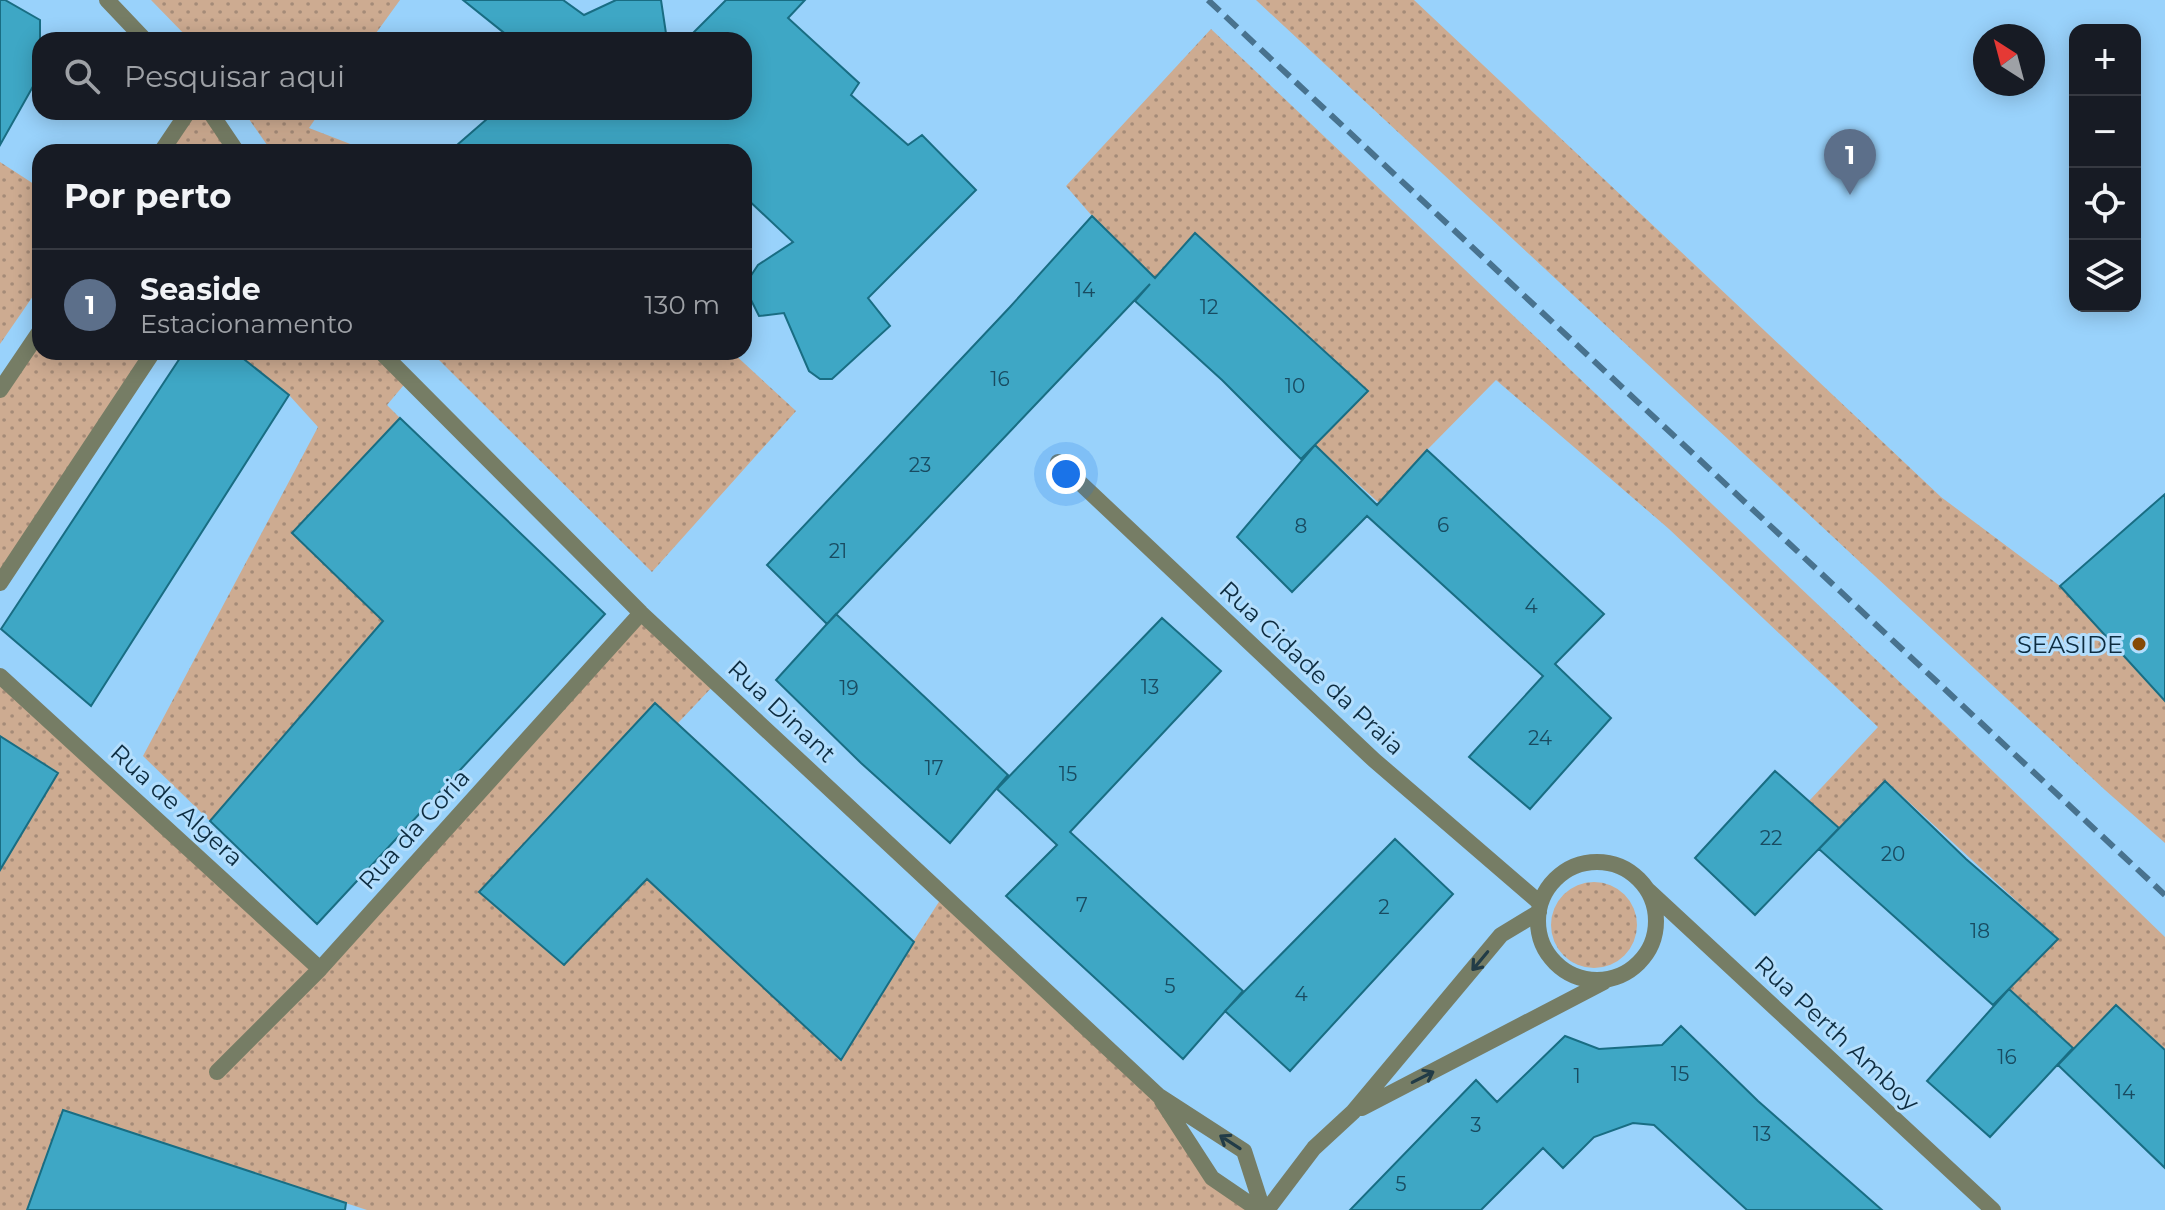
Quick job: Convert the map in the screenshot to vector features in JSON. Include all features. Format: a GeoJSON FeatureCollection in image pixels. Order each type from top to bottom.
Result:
{"type":"FeatureCollection","features":[{"type":"Feature","properties":{"kind":"street"},"geometry":{"type":"LineString","coordinates":[[107,0],[137,32]]}},
{"type":"Feature","properties":{"kind":"street"},"geometry":{"type":"LineString","coordinates":[[166,144],[183,120]]}},
{"type":"Feature","properties":{"kind":"street"},"geometry":{"type":"LineString","coordinates":[[215,120],[232,144]]}},
{"type":"Feature","properties":{"kind":"street"},"geometry":{"type":"LineString","coordinates":[[0,390],[32,343]]}},
{"type":"Feature","properties":{"kind":"street"},"geometry":{"type":"LineString","coordinates":[[0,583],[148,360]]}},
{"type":"Feature","properties":{"kind":"street","name":"Rua Dinant"},"geometry":{"type":"LineString","coordinates":[[389,360],[641,613],[1159,1096]]}},
{"type":"Feature","properties":{"kind":"street","name":"Rua Cidade da Praia"},"geometry":{"type":"LineString","coordinates":[[1058,462],[1374,760],[1539,907]]}},
{"type":"Feature","properties":{"kind":"street","name":"Rua da Coria"},"geometry":{"type":"LineString","coordinates":[[217,1072],[320,969],[641,613]]}},
{"type":"Feature","properties":{"kind":"street","name":"Rua de Algera"},"geometry":{"type":"LineString","coordinates":[[0,676],[320,969]]}},
{"type":"Feature","properties":{"kind":"street"},"geometry":{"type":"LineString","coordinates":[[1353,1112],[1605,981],[1623,975],[1639,963],[1650,947],[1656,928],[1655,909],[1648,890],[1636,876],[1620,866],[1602,862],[1583,863],[1566,870],[1546,890],[1537,922],[1540,943],[1550,960],[1566,973],[1585,980],[1605,981]]}},
{"type":"Feature","properties":{"kind":"street","name":"Rua Perth Amboy"},"geometry":{"type":"LineString","coordinates":[[1648,890],[1993,1210]]}},
{"type":"Feature","properties":{"kind":"street"},"geometry":{"type":"LineString","coordinates":[[1263,1210],[1314,1148],[1353,1112],[1501,935],[1539,907]]}},
{"type":"Feature","properties":{"kind":"street"},"geometry":{"type":"LineString","coordinates":[[1159,1096],[1212,1178],[1263,1210]]}},
{"type":"Feature","properties":{"kind":"street"},"geometry":{"type":"LineString","coordinates":[[1159,1096],[1244,1151],[1263,1210]]}},
{"type":"Feature","properties":{"kind":"shaded area"},"geometry":{"type":"Polygon","coordinates":[[[151,0],[400,0],[377,32],[182,32],[151,0]]]}},
{"type":"Feature","properties":{"kind":"shaded area"},"geometry":{"type":"Polygon","coordinates":[[[1256,0],[1414,0],[1941,497],[2060,586],[2165,701],[2165,843],[2105,790],[1256,0]]]}},
{"type":"Feature","properties":{"kind":"shaded area"},"geometry":{"type":"Polygon","coordinates":[[[1211,29],[2165,937],[2165,1050],[2116,1005],[2074,1049],[2009,989],[2058,939],[1886,781],[1839,828],[1809,801],[1878,727],[1669,529],[1496,380],[1379,503],[1315,445],[1368,391],[1155,278],[1092,216],[1066,186],[1211,29]]]}},
{"type":"Feature","properties":{"kind":"shaded area"},"geometry":{"type":"Polygon","coordinates":[[[183,120],[215,120],[232,144],[166,144],[183,120]]]}},
{"type":"Feature","properties":{"kind":"shaded area"},"geometry":{"type":"Polygon","coordinates":[[[250,120],[314,120],[309,128],[350,144],[266,144],[250,120]]]}},
{"type":"Feature","properties":{"kind":"shaded area"},"geometry":{"type":"Polygon","coordinates":[[[0,162],[32,183],[32,298],[0,344],[0,162]]]}},
{"type":"Feature","properties":{"kind":"shaded area"},"geometry":{"type":"Polygon","coordinates":[[[32,343],[32,360],[148,360],[0,582],[0,390],[32,343]]]}},
{"type":"Feature","properties":{"kind":"shaded area"},"geometry":{"type":"Polygon","coordinates":[[[245,360],[389,360],[408,380],[387,405],[400,418],[292,533],[383,621],[210,821],[143,756],[318,427],[289,395],[245,360]]]}},
{"type":"Feature","properties":{"kind":"shaded area"},"geometry":{"type":"Polygon","coordinates":[[[439,360],[741,360],[796,411],[652,572],[439,360]]]}},
{"type":"Feature","properties":{"kind":"shaded area"},"geometry":{"type":"Polygon","coordinates":[[[641,613],[716,683],[678,723],[913,942],[944,894],[1159,1096],[1212,1178],[1259,1210],[367,1210],[64,1111],[27,1210],[0,1210],[0,676],[320,969],[641,613]]]}},
{"type":"Feature","properties":{"kind":"shaded area"},"geometry":{"type":"Polygon","coordinates":[[[1594,882],[1618,889],[1630,901],[1637,925],[1630,949],[1618,961],[1594,968],[1570,961],[1558,949],[1551,925],[1558,901],[1570,889],[1594,882]]]}},
{"type":"Feature","properties":{"kind":"building"},"geometry":{"type":"Polygon","coordinates":[[[0,0],[5,0],[40,20],[40,32],[32,32],[32,88],[0,145],[0,0]]]}},
{"type":"Feature","properties":{"kind":"building"},"geometry":{"type":"Polygon","coordinates":[[[463,0],[563,0],[584,15],[616,0],[661,0],[666,32],[503,32],[463,0]]]}},
{"type":"Feature","properties":{"kind":"building"},"geometry":{"type":"Polygon","coordinates":[[[726,0],[805,0],[788,18],[859,83],[851,95],[908,145],[922,135],[976,190],[868,298],[890,326],[832,379],[820,379],[809,371],[784,313],[759,316],[752,302],[752,274],[758,265],[793,242],[752,204],[752,144],[458,144],[486,120],[752,120],[752,32],[694,32],[726,0]]]}},
{"type":"Feature","properties":{"kind":"building"},"geometry":{"type":"Polygon","coordinates":[[[1092,216],[1155,278],[1195,233],[1368,391],[1301,459],[1222,380],[1135,301],[1150,284],[827,624],[767,565],[1092,216]]]}},
{"type":"Feature","properties":{"kind":"building"},"geometry":{"type":"Polygon","coordinates":[[[179,360],[245,360],[289,395],[91,706],[1,629],[179,360]]]}},
{"type":"Feature","properties":{"kind":"building"},"geometry":{"type":"Polygon","coordinates":[[[400,418],[605,614],[317,924],[210,821],[383,621],[292,533],[400,418]]]}},
{"type":"Feature","properties":{"kind":"building"},"geometry":{"type":"Polygon","coordinates":[[[1315,445],[1377,505],[1427,450],[1604,614],[1555,664],[1611,718],[1530,809],[1469,757],[1543,676],[1367,516],[1292,592],[1237,537],[1315,445]]]}},
{"type":"Feature","properties":{"kind":"building","name":"SEASIDE"},"geometry":{"type":"Polygon","coordinates":[[[2165,494],[2165,701],[2060,586],[2165,494]]]}},
{"type":"Feature","properties":{"kind":"building"},"geometry":{"type":"Polygon","coordinates":[[[836,614],[1008,775],[950,843],[861,763],[776,680],[836,614]]]}},
{"type":"Feature","properties":{"kind":"building"},"geometry":{"type":"Polygon","coordinates":[[[1162,618],[1221,671],[1070,832],[1243,991],[1183,1059],[1006,896],[1057,845],[997,789],[1162,618]]]}},
{"type":"Feature","properties":{"kind":"building"},"geometry":{"type":"Polygon","coordinates":[[[655,703],[914,942],[841,1060],[647,879],[564,965],[479,892],[655,703]]]}},
{"type":"Feature","properties":{"kind":"building"},"geometry":{"type":"Polygon","coordinates":[[[0,736],[58,773],[0,870],[0,736]]]}},
{"type":"Feature","properties":{"kind":"building"},"geometry":{"type":"Polygon","coordinates":[[[1775,771],[1839,828],[1755,915],[1695,858],[1775,771]]]}},
{"type":"Feature","properties":{"kind":"building"},"geometry":{"type":"Polygon","coordinates":[[[1885,781],[1966,859],[2058,939],[1993,1005],[1819,849],[1885,781]]]}},
{"type":"Feature","properties":{"kind":"building"},"geometry":{"type":"Polygon","coordinates":[[[1395,839],[1453,894],[1290,1071],[1225,1011],[1395,839]]]}},
{"type":"Feature","properties":{"kind":"building"},"geometry":{"type":"Polygon","coordinates":[[[2009,989],[2073,1048],[1990,1137],[1927,1081],[2009,989]]]}},
{"type":"Feature","properties":{"kind":"building"},"geometry":{"type":"Polygon","coordinates":[[[2116,1005],[2165,1050],[2165,1168],[2058,1065],[2116,1005]]]}},
{"type":"Feature","properties":{"kind":"building"},"geometry":{"type":"Polygon","coordinates":[[[1681,1026],[1758,1101],[1882,1210],[1747,1210],[1654,1125],[1633,1123],[1594,1137],[1563,1168],[1543,1148],[1481,1210],[1350,1210],[1476,1080],[1497,1102],[1565,1036],[1599,1049],[1662,1045],[1681,1026]]]}},
{"type":"Feature","properties":{"kind":"building"},"geometry":{"type":"Polygon","coordinates":[[[63,1110],[346,1203],[345,1210],[27,1210],[63,1110]]]}},
{"type":"Feature","properties":{"kind":"railway"},"geometry":{"type":"LineString","coordinates":[[1208,0],[2165,895]]}},
{"type":"Feature","properties":{"kind":"place","name":"Seaside"},"geometry":{"type":"Point","coordinates":[1850,195]}},
{"type":"Feature","properties":{"kind":"place","name":"SEASIDE"},"geometry":{"type":"Point","coordinates":[2139,644]}}]}
